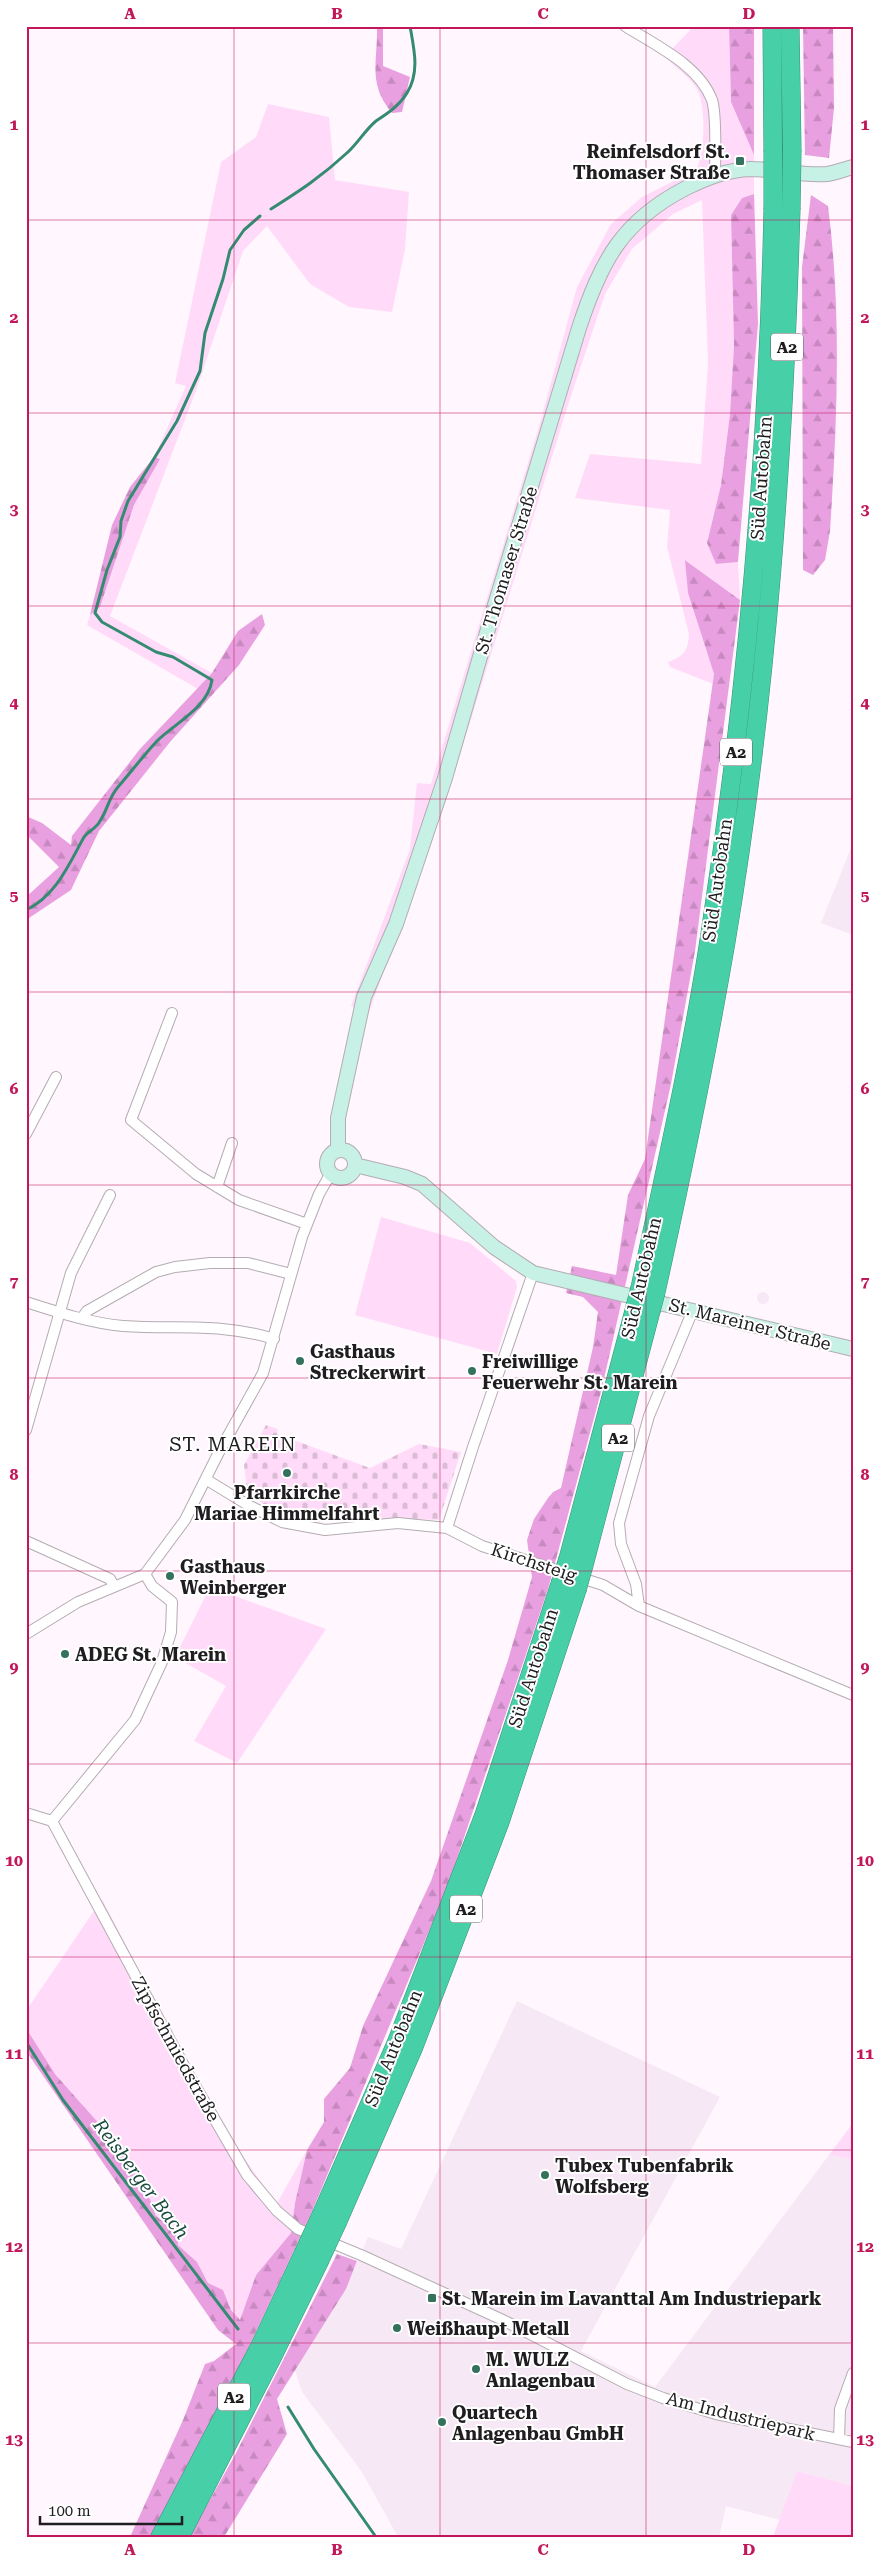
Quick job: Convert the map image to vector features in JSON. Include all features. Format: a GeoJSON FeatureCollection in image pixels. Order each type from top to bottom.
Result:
{"type":"FeatureCollection","features":[{"type":"Feature","properties":{"kind":"highway","name":"Süd Autobahn"},"geometry":{"type":"LineString","coordinates":[[648,1290],[703,974],[737,745],[754,581],[770,350],[774,150],[772,26]]}},
{"type":"Feature","properties":{"kind":"highway","name":"Süd Autobahn"},"geometry":{"type":"LineString","coordinates":[[180,2537],[272,2358],[311,2258],[330,2217],[484,1815],[568,1587],[648,1290],[703,1071],[727,939],[754,743],[779,485],[787,338],[791,209],[790,26]]}},
{"type":"Feature","properties":{"kind":"highway","name":"Süd Autobahn"},"geometry":{"type":"LineString","coordinates":[[160,2537],[260,2346],[311,2258]]}},
{"type":"Feature","properties":{"kind":"main road","name":"St. Thomaser Straße"},"geometry":{"type":"LineString","coordinates":[[338,1150],[338,1118],[364,997],[396,924],[445,778],[495,605],[592,289],[621,238],[636,221],[667,198],[715,174],[750,169],[828,174],[853,167]]}},
{"type":"Feature","properties":{"kind":"main road"},"geometry":{"type":"LineString","coordinates":[[338,1150],[345,1150],[352,1155],[355,1164],[353,1170],[345,1177],[331,1174],[327,1162],[330,1154],[338,1150]]}},
{"type":"Feature","properties":{"kind":"main road","name":"St. Mareiner Straße"},"geometry":{"type":"LineString","coordinates":[[355,1164],[406,1177],[422,1184],[494,1247],[533,1273],[853,1349]]}},
{"type":"Feature","properties":{"kind":"street"},"geometry":{"type":"LineString","coordinates":[[625,26],[668,53],[698,76],[712,101],[715,174]]}},
{"type":"Feature","properties":{"kind":"street"},"geometry":{"type":"LineString","coordinates":[[172,1014],[131,1120],[196,1174],[217,1187],[258,1209],[307,1224]]}},
{"type":"Feature","properties":{"kind":"street"},"geometry":{"type":"LineString","coordinates":[[26,1133],[56,1077]]}},
{"type":"Feature","properties":{"kind":"street"},"geometry":{"type":"LineString","coordinates":[[217,1187],[232,1143]]}},
{"type":"Feature","properties":{"kind":"street"},"geometry":{"type":"LineString","coordinates":[[26,1634],[62,1611],[144,1574],[185,1520],[207,1480],[219,1452],[263,1373],[274,1339],[290,1274],[307,1224],[319,1194],[331,1174]]}},
{"type":"Feature","properties":{"kind":"street"},"geometry":{"type":"LineString","coordinates":[[26,1430],[71,1273],[110,1195]]}},
{"type":"Feature","properties":{"kind":"street"},"geometry":{"type":"LineString","coordinates":[[82,1318],[87,1311],[156,1272],[175,1267],[210,1263],[248,1264],[290,1274]]}},
{"type":"Feature","properties":{"kind":"street"},"geometry":{"type":"LineString","coordinates":[[447,1528],[533,1273]]}},
{"type":"Feature","properties":{"kind":"street"},"geometry":{"type":"LineString","coordinates":[[26,1302],[60,1313],[121,1326],[224,1327],[274,1339]]}},
{"type":"Feature","properties":{"kind":"street"},"geometry":{"type":"LineString","coordinates":[[639,1606],[636,1584],[621,1544],[618,1523],[649,1416],[694,1310]]}},
{"type":"Feature","properties":{"kind":"street","name":"Kirchsteig"},"geometry":{"type":"LineString","coordinates":[[207,1480],[248,1505],[282,1522],[326,1530],[398,1523],[447,1528],[482,1546],[603,1585],[639,1606],[853,1695]]}},
{"type":"Feature","properties":{"kind":"street"},"geometry":{"type":"LineString","coordinates":[[26,1541],[110,1579],[114,1586]]}},
{"type":"Feature","properties":{"kind":"street"},"geometry":{"type":"LineString","coordinates":[[26,1813],[52,1821],[135,1720],[162,1662],[171,1632],[172,1602],[152,1586],[144,1574]]}},
{"type":"Feature","properties":{"kind":"street","name":"Zipfschmiedstraße"},"geometry":{"type":"LineString","coordinates":[[52,1821],[189,2075],[247,2176],[278,2211],[298,2228],[361,2255]]}},
{"type":"Feature","properties":{"kind":"street","name":"Am Industriepark"},"geometry":{"type":"LineString","coordinates":[[361,2255],[505,2321],[627,2384],[663,2398],[716,2414],[853,2442]]}},
{"type":"Feature","properties":{"kind":"street"},"geometry":{"type":"LineString","coordinates":[[839,2439],[840,2409],[853,2373]]}},
{"type":"Feature","properties":{"kind":"shaded area"},"geometry":{"type":"Polygon","coordinates":[[[853,843],[853,935],[821,923],[853,843]]]}},
{"type":"Feature","properties":{"kind":"shaded area"},"geometry":{"type":"Polygon","coordinates":[[[765,1292],[768,1293],[768,1303],[761,1304],[758,1303],[757,1296],[758,1293],[765,1292]]]}},
{"type":"Feature","properties":{"kind":"shaded area"},"geometry":{"type":"Polygon","coordinates":[[[517,2001],[720,2097],[581,2351],[655,2387],[829,2155],[853,2160],[853,2486],[797,2471],[780,2520],[726,2506],[719,2537],[398,2537],[362,2472],[302,2392],[295,2370],[346,2288],[368,2237],[401,2249],[517,2001]]]}},
{"type":"Feature","properties":{"kind":"green space"},"geometry":{"type":"Polygon","coordinates":[[[377,26],[383,26],[383,66],[410,77],[402,112],[392,113],[379,92],[376,72],[377,26]]]}},
{"type":"Feature","properties":{"kind":"green space"},"geometry":{"type":"Polygon","coordinates":[[[694,26],[729,26],[731,102],[754,155],[754,194],[742,198],[731,215],[734,345],[730,414],[721,485],[707,543],[716,564],[738,562],[740,600],[686,560],[688,593],[714,674],[713,684],[670,667],[668,662],[684,652],[688,645],[689,634],[667,547],[670,510],[575,498],[590,454],[701,464],[708,363],[702,200],[673,214],[632,249],[605,294],[567,408],[447,797],[368,1015],[351,1006],[410,849],[417,783],[431,784],[540,423],[577,287],[611,224],[642,197],[696,170],[699,162],[703,140],[703,115],[699,93],[688,78],[666,58],[694,26]]]}},
{"type":"Feature","properties":{"kind":"green space"},"geometry":{"type":"Polygon","coordinates":[[[729,26],[754,26],[754,155],[731,102],[729,26]]]}},
{"type":"Feature","properties":{"kind":"green space"},"geometry":{"type":"Polygon","coordinates":[[[803,26],[833,26],[834,108],[829,158],[805,155],[803,26]]]}},
{"type":"Feature","properties":{"kind":"green space"},"geometry":{"type":"Polygon","coordinates":[[[268,104],[329,117],[335,180],[409,192],[405,249],[392,312],[349,307],[310,284],[267,226],[243,251],[197,388],[110,616],[212,673],[198,689],[87,625],[90,615],[100,607],[134,505],[159,460],[154,457],[186,386],[175,383],[221,162],[256,137],[268,104]]]}},
{"type":"Feature","properties":{"kind":"green space"},"geometry":{"type":"Polygon","coordinates":[[[754,194],[758,324],[738,562],[716,564],[707,543],[721,485],[730,414],[734,345],[731,215],[742,198],[754,194]]]}},
{"type":"Feature","properties":{"kind":"green space"},"geometry":{"type":"Polygon","coordinates":[[[811,195],[828,206],[837,328],[835,450],[830,531],[825,560],[813,575],[803,570],[802,267],[811,195]]]}},
{"type":"Feature","properties":{"kind":"green space"},"geometry":{"type":"Polygon","coordinates":[[[154,457],[160,459],[134,505],[100,607],[90,615],[112,525],[130,487],[154,457]]]}},
{"type":"Feature","properties":{"kind":"green space"},"geometry":{"type":"Polygon","coordinates":[[[685,560],[740,600],[695,951],[671,1084],[601,1392],[548,1589],[447,1888],[311,2214],[190,2468],[151,2537],[130,2537],[183,2420],[205,2364],[214,2361],[236,2344],[218,2330],[26,2051],[26,2028],[55,2074],[110,2136],[111,2149],[133,2160],[138,2190],[150,2199],[156,2216],[178,2233],[178,2245],[197,2262],[208,2283],[223,2290],[231,2310],[240,2320],[256,2275],[291,2233],[295,2203],[307,2150],[324,2122],[324,2099],[350,2068],[363,2026],[431,1881],[508,1660],[532,1577],[527,1540],[534,1519],[553,1492],[561,1488],[593,1347],[598,1312],[583,1297],[566,1293],[572,1266],[616,1275],[628,1195],[645,1159],[714,674],[688,593],[685,560]]]}},
{"type":"Feature","properties":{"kind":"green space"},"geometry":{"type":"Polygon","coordinates":[[[262,614],[265,625],[239,665],[170,742],[99,831],[71,890],[26,920],[26,897],[59,867],[26,834],[26,816],[42,823],[71,845],[72,836],[140,749],[212,673],[238,631],[262,614]]]}},
{"type":"Feature","properties":{"kind":"green space"},"geometry":{"type":"Polygon","coordinates":[[[381,1217],[470,1243],[516,1281],[517,1287],[497,1354],[355,1315],[381,1217]]]}},
{"type":"Feature","properties":{"kind":"green space"},"geometry":{"type":"Polygon","coordinates":[[[266,1425],[278,1429],[277,1434],[370,1468],[419,1444],[461,1452],[439,1520],[363,1518],[362,1514],[307,1525],[269,1510],[247,1489],[244,1465],[266,1425]]]}},
{"type":"Feature","properties":{"kind":"green space"},"geometry":{"type":"Polygon","coordinates":[[[210,1587],[326,1629],[237,1763],[194,1741],[226,1686],[175,1657],[210,1587]]]}},
{"type":"Feature","properties":{"kind":"green space"},"geometry":{"type":"Polygon","coordinates":[[[102,1899],[204,2094],[251,2168],[277,2203],[307,2150],[295,2203],[291,2233],[256,2275],[240,2321],[231,2310],[223,2290],[208,2283],[197,2262],[178,2245],[178,2233],[156,2216],[150,2199],[138,2190],[133,2160],[111,2149],[81,2103],[55,2074],[26,2028],[26,2011],[102,1899]]]}},
{"type":"Feature","properties":{"kind":"green space"},"geometry":{"type":"Polygon","coordinates":[[[853,2123],[853,2160],[829,2155],[853,2123]]]}},
{"type":"Feature","properties":{"kind":"green space"},"geometry":{"type":"Polygon","coordinates":[[[337,2254],[357,2261],[346,2289],[277,2399],[287,2434],[224,2537],[189,2537],[235,2455],[337,2254]]]}},
{"type":"Feature","properties":{"kind":"green space"},"geometry":{"type":"Polygon","coordinates":[[[797,2471],[853,2486],[853,2537],[773,2537],[797,2471]]]}},
{"type":"Feature","properties":{"kind":"waterway"},"geometry":{"type":"LineString","coordinates":[[271,209],[329,169],[352,148],[372,124],[393,109],[404,98],[411,85],[415,69],[410,26]]}},
{"type":"Feature","properties":{"kind":"waterway"},"geometry":{"type":"LineString","coordinates":[[26,910],[54,888],[84,837],[99,823],[115,791],[142,758],[164,734],[198,707],[209,690],[212,680],[173,657],[156,652],[102,622],[95,613],[107,570],[120,537],[121,521],[128,501],[177,421],[200,371],[205,333],[223,279],[230,250],[244,230],[260,216]]}},
{"type":"Feature","properties":{"kind":"waterway","name":"Reisberger Bach"},"geometry":{"type":"LineString","coordinates":[[26,2042],[63,2100],[238,2329]]}},
{"type":"Feature","properties":{"kind":"waterway","name":"Reisberger Bach"},"geometry":{"type":"LineString","coordinates":[[288,2407],[314,2449],[376,2537]]}},
{"type":"Feature","properties":{"kind":"place","name":"Reinfelsdorf St. Thomaser Straße"},"geometry":{"type":"Point","coordinates":[740,161]}},
{"type":"Feature","properties":{"kind":"place","name":"Gasthaus Streckerwirt"},"geometry":{"type":"Point","coordinates":[300,1361]}},
{"type":"Feature","properties":{"kind":"place","name":"Freiwillige Feuerwehr St. Marein"},"geometry":{"type":"Point","coordinates":[472,1371]}},
{"type":"Feature","properties":{"kind":"place","name":"Pfarrkirche Mariae Himmelfahrt"},"geometry":{"type":"Point","coordinates":[287,1473]}},
{"type":"Feature","properties":{"kind":"place","name":"Gasthaus Weinberger"},"geometry":{"type":"Point","coordinates":[170,1576]}},
{"type":"Feature","properties":{"kind":"place","name":"ADEG St. Marein"},"geometry":{"type":"Point","coordinates":[65,1654]}},
{"type":"Feature","properties":{"kind":"place","name":"Tubex Tubenfabrik Wolfsberg"},"geometry":{"type":"Point","coordinates":[545,2175]}},
{"type":"Feature","properties":{"kind":"place","name":"St. Marein im Lavanttal Am Industriepark"},"geometry":{"type":"Point","coordinates":[432,2298]}},
{"type":"Feature","properties":{"kind":"place","name":"Weißhaupt Metall"},"geometry":{"type":"Point","coordinates":[397,2328]}},
{"type":"Feature","properties":{"kind":"place","name":"M. WULZ Anlagenbau"},"geometry":{"type":"Point","coordinates":[476,2369]}},
{"type":"Feature","properties":{"kind":"place","name":"Quartech Anlagenbau GmbH"},"geometry":{"type":"Point","coordinates":[442,2422]}},
{"type":"Feature","properties":{"kind":"district","name":"ST. MAREIN"},"geometry":{"type":"Point","coordinates":[233,1444]}}]}
